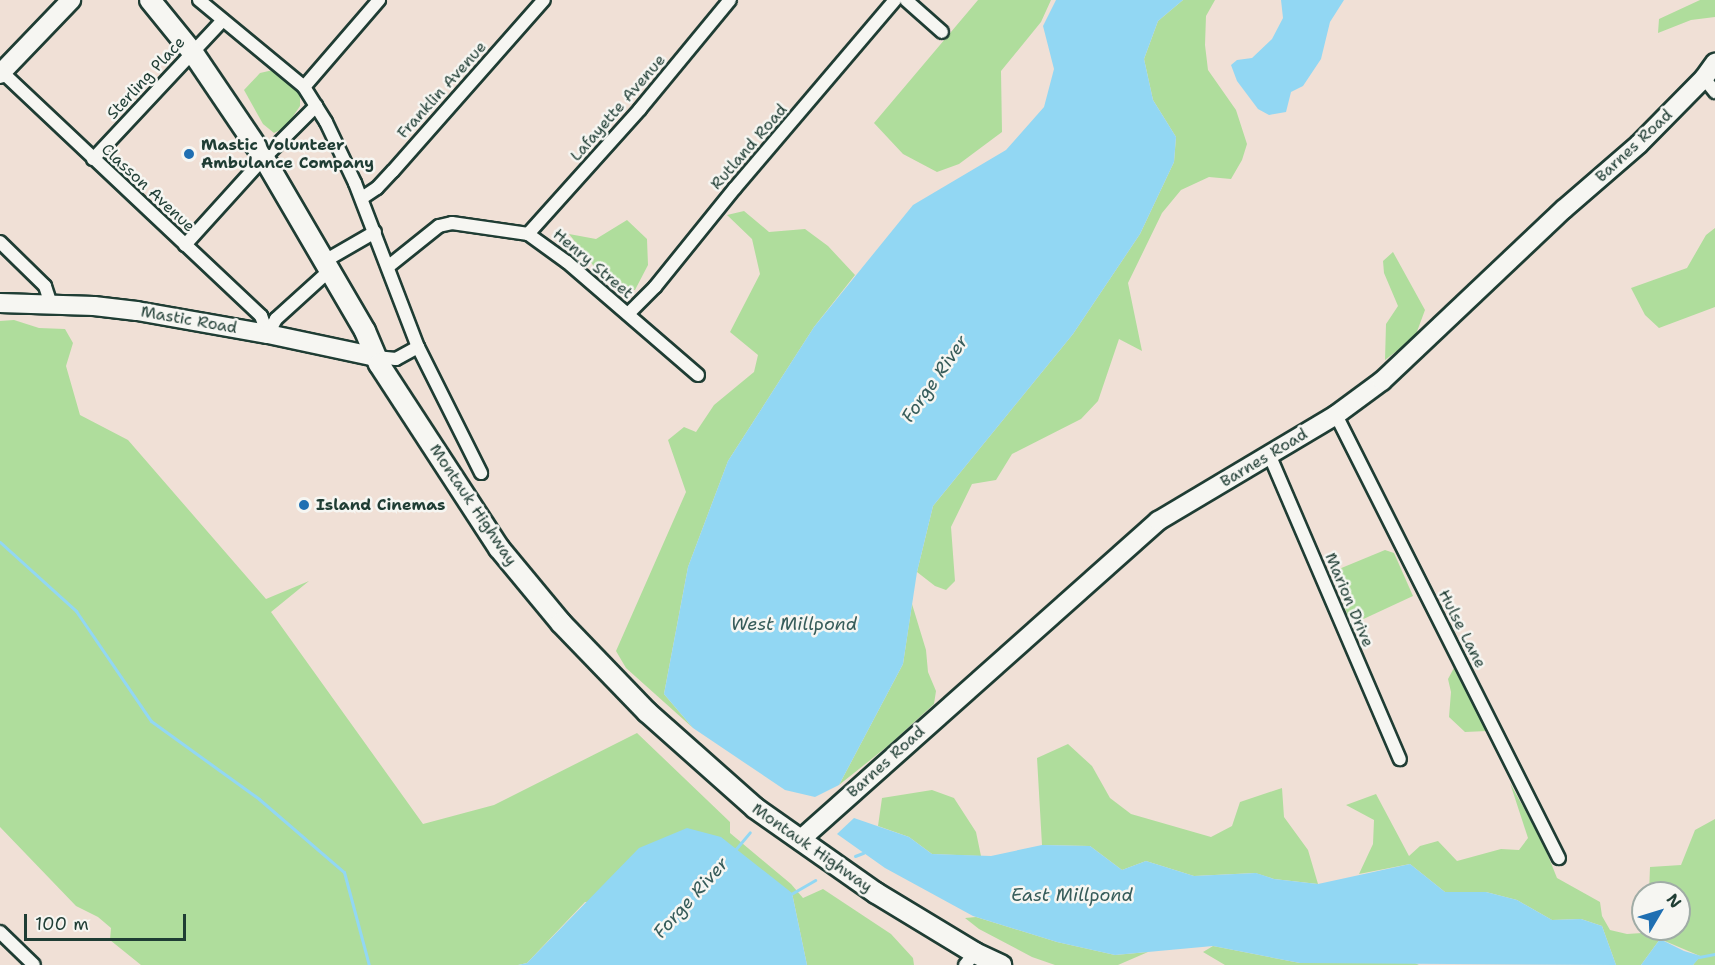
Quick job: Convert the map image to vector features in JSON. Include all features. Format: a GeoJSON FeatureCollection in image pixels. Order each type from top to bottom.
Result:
{"type":"FeatureCollection","features":[{"type":"Feature","properties":{"kind":"main road","name":"Montauk Highway"},"geometry":{"type":"LineString","coordinates":[[150,0],[193,53],[264,158],[364,331],[376,357],[499,548],[561,623],[683,746],[755,808],[970,959],[1001,965]]}},
{"type":"Feature","properties":{"kind":"street"},"geometry":{"type":"LineString","coordinates":[[1,72],[71,0]]}},
{"type":"Feature","properties":{"kind":"street"},"geometry":{"type":"LineString","coordinates":[[199,0],[215,5],[223,20],[304,87],[316,106],[341,150],[362,198],[390,266],[418,347],[481,473]]}},
{"type":"Feature","properties":{"kind":"street"},"geometry":{"type":"LineString","coordinates":[[304,87],[379,0]]}},
{"type":"Feature","properties":{"kind":"street","name":"Franklin Avenue"},"geometry":{"type":"LineString","coordinates":[[362,198],[377,188],[393,171],[544,0]]}},
{"type":"Feature","properties":{"kind":"street","name":"Lafayette Avenue"},"geometry":{"type":"LineString","coordinates":[[528,234],[640,109],[730,0]]}},
{"type":"Feature","properties":{"kind":"street","name":"Rutland Road"},"geometry":{"type":"LineString","coordinates":[[628,314],[655,287],[735,188],[895,0]]}},
{"type":"Feature","properties":{"kind":"street"},"geometry":{"type":"LineString","coordinates":[[906,0],[942,32]]}},
{"type":"Feature","properties":{"kind":"street","name":"Sterling Place"},"geometry":{"type":"LineString","coordinates":[[93,159],[223,20]]}},
{"type":"Feature","properties":{"kind":"street","name":"Barnes Road"},"geometry":{"type":"LineString","coordinates":[[800,840],[1109,562],[1158,521],[1336,415],[1392,372],[1564,209],[1710,85],[1715,63]]}},
{"type":"Feature","properties":{"kind":"street","name":"Classon Avenue"},"geometry":{"type":"LineString","coordinates":[[1,72],[261,316],[268,334]]}},
{"type":"Feature","properties":{"kind":"street"},"geometry":{"type":"LineString","coordinates":[[185,245],[264,158],[316,106]]}},
{"type":"Feature","properties":{"kind":"street","name":"Henry Street"},"geometry":{"type":"LineString","coordinates":[[390,266],[439,226],[452,223],[528,234],[542,242],[698,375]]}},
{"type":"Feature","properties":{"kind":"street"},"geometry":{"type":"LineString","coordinates":[[268,334],[276,319],[326,266],[375,232]]}},
{"type":"Feature","properties":{"kind":"street"},"geometry":{"type":"LineString","coordinates":[[0,242],[45,286],[51,304]]}},
{"type":"Feature","properties":{"kind":"street","name":"Mastic Road"},"geometry":{"type":"LineString","coordinates":[[0,303],[51,304],[137,311],[268,334],[376,357]]}},
{"type":"Feature","properties":{"kind":"street"},"geometry":{"type":"LineString","coordinates":[[376,357],[396,359],[418,347]]}},
{"type":"Feature","properties":{"kind":"street","name":"Hulse Lane"},"geometry":{"type":"LineString","coordinates":[[1336,415],[1559,858]]}},
{"type":"Feature","properties":{"kind":"street","name":"Marion Drive"},"geometry":{"type":"LineString","coordinates":[[1269,454],[1400,759]]}},
{"type":"Feature","properties":{"kind":"street"},"geometry":{"type":"LineString","coordinates":[[0,932],[34,965]]}},
{"type":"Feature","properties":{"kind":"green space"},"geometry":{"type":"Polygon","coordinates":[[[978,0],[1051,0],[1041,22],[1001,71],[1002,132],[959,164],[937,172],[903,154],[874,123],[978,0]]]}},
{"type":"Feature","properties":{"kind":"green space"},"geometry":{"type":"Polygon","coordinates":[[[1183,0],[1215,0],[1206,16],[1205,45],[1208,70],[1236,110],[1247,144],[1242,160],[1231,179],[1209,177],[1181,190],[1162,213],[1128,283],[1142,351],[1119,339],[1098,401],[1081,419],[1012,454],[996,480],[972,484],[951,527],[955,581],[946,590],[935,586],[917,572],[933,506],[1073,334],[1140,234],[1174,162],[1176,137],[1153,100],[1144,59],[1158,21],[1183,0]]]}},
{"type":"Feature","properties":{"kind":"green space"},"geometry":{"type":"Polygon","coordinates":[[[1700,0],[1715,0],[1715,17],[1691,20],[1658,33],[1659,19],[1700,0]]]}},
{"type":"Feature","properties":{"kind":"green space"},"geometry":{"type":"Polygon","coordinates":[[[273,70],[300,93],[300,106],[286,127],[274,133],[263,124],[244,90],[260,73],[273,70]]]}},
{"type":"Feature","properties":{"kind":"green space"},"geometry":{"type":"Polygon","coordinates":[[[744,211],[769,232],[805,229],[828,246],[855,275],[814,327],[728,461],[688,567],[664,694],[693,728],[626,668],[616,651],[686,492],[668,440],[684,427],[696,432],[714,405],[754,372],[758,355],[730,332],[760,274],[752,239],[727,215],[744,211]]]}},
{"type":"Feature","properties":{"kind":"green space"},"geometry":{"type":"Polygon","coordinates":[[[627,220],[647,239],[648,265],[635,290],[624,289],[596,269],[569,234],[596,239],[627,220]]]}},
{"type":"Feature","properties":{"kind":"green space"},"geometry":{"type":"Polygon","coordinates":[[[1715,228],[1715,307],[1659,328],[1645,315],[1631,288],[1687,268],[1706,235],[1715,228]]]}},
{"type":"Feature","properties":{"kind":"green space"},"geometry":{"type":"Polygon","coordinates":[[[1393,252],[1425,310],[1415,337],[1385,360],[1386,324],[1398,306],[1384,273],[1383,261],[1393,252]]]}},
{"type":"Feature","properties":{"kind":"green space"},"geometry":{"type":"Polygon","coordinates":[[[14,320],[39,328],[65,329],[73,343],[66,366],[80,415],[128,440],[266,599],[309,581],[271,612],[423,824],[494,805],[637,733],[730,822],[730,833],[791,884],[803,898],[823,889],[891,934],[913,958],[914,965],[807,965],[792,893],[585,902],[527,963],[518,965],[141,965],[110,940],[111,928],[98,917],[76,906],[0,827],[0,321],[14,320]]]}},
{"type":"Feature","properties":{"kind":"green space"},"geometry":{"type":"Polygon","coordinates":[[[1385,550],[1394,553],[1413,596],[1357,622],[1348,617],[1337,583],[1339,569],[1385,550]]]}},
{"type":"Feature","properties":{"kind":"green space"},"geometry":{"type":"Polygon","coordinates":[[[912,604],[926,650],[928,672],[936,691],[934,704],[889,745],[839,785],[903,664],[912,604]]]}},
{"type":"Feature","properties":{"kind":"green space"},"geometry":{"type":"Polygon","coordinates":[[[1455,666],[1487,731],[1465,732],[1449,717],[1451,692],[1448,679],[1455,666]]]}},
{"type":"Feature","properties":{"kind":"green space"},"geometry":{"type":"Polygon","coordinates":[[[1068,744],[1092,766],[1110,798],[1131,814],[1211,837],[1232,826],[1240,802],[1282,788],[1284,817],[1308,850],[1318,884],[1274,879],[1255,873],[1194,876],[1146,861],[1122,870],[1090,846],[1042,845],[1037,758],[1068,744]]]}},
{"type":"Feature","properties":{"kind":"green space"},"geometry":{"type":"Polygon","coordinates":[[[1510,783],[1543,843],[1557,878],[1600,902],[1602,916],[1610,930],[1631,934],[1631,941],[1659,941],[1641,965],[1616,965],[1602,926],[1581,919],[1552,920],[1517,900],[1486,892],[1445,892],[1410,864],[1359,874],[1373,844],[1374,820],[1346,805],[1376,794],[1409,856],[1420,846],[1438,841],[1457,861],[1501,849],[1519,850],[1528,838],[1510,783]]]}},
{"type":"Feature","properties":{"kind":"green space"},"geometry":{"type":"Polygon","coordinates":[[[932,790],[954,798],[976,832],[981,856],[932,854],[909,837],[878,826],[882,798],[932,790]]]}},
{"type":"Feature","properties":{"kind":"green space"},"geometry":{"type":"Polygon","coordinates":[[[1715,819],[1715,965],[1693,965],[1700,956],[1665,941],[1691,941],[1691,881],[1649,881],[1650,867],[1681,865],[1695,830],[1715,819]]]}},
{"type":"Feature","properties":{"kind":"green space"},"geometry":{"type":"Polygon","coordinates":[[[976,917],[1057,942],[1115,955],[1148,952],[1118,965],[1055,965],[1032,957],[979,929],[965,918],[976,917]]]}},
{"type":"Feature","properties":{"kind":"green space"},"geometry":{"type":"Polygon","coordinates":[[[1213,946],[1300,963],[1413,962],[1419,965],[1225,965],[1203,952],[1213,946]]]}},
{"type":"Feature","properties":{"kind":"water","name":"West Millpond"},"geometry":{"type":"Polygon","coordinates":[[[1056,0],[1183,0],[1158,21],[1144,59],[1153,100],[1176,137],[1174,162],[1140,234],[1073,334],[933,506],[917,572],[903,664],[839,785],[815,797],[785,790],[693,728],[664,694],[688,567],[728,461],[814,327],[913,205],[1006,150],[1044,107],[1054,69],[1043,26],[1056,0]]]}},
{"type":"Feature","properties":{"kind":"water"},"geometry":{"type":"Polygon","coordinates":[[[1281,0],[1344,0],[1330,22],[1321,59],[1303,86],[1291,92],[1286,112],[1269,115],[1258,109],[1237,81],[1231,65],[1237,60],[1252,58],[1272,39],[1283,18],[1281,0]]]}},
{"type":"Feature","properties":{"kind":"water","name":"East Millpond"},"geometry":{"type":"Polygon","coordinates":[[[854,818],[909,837],[932,854],[991,856],[1042,845],[1090,846],[1122,870],[1146,861],[1194,876],[1256,873],[1274,879],[1318,884],[1410,864],[1445,892],[1486,892],[1517,900],[1552,920],[1581,919],[1602,926],[1616,965],[1300,963],[1213,946],[1115,955],[1057,942],[973,916],[885,868],[837,834],[854,818]]]}},
{"type":"Feature","properties":{"kind":"water"},"geometry":{"type":"Polygon","coordinates":[[[687,828],[721,837],[792,893],[807,965],[518,965],[527,963],[639,848],[687,828]]]}},
{"type":"Feature","properties":{"kind":"water"},"geometry":{"type":"Polygon","coordinates":[[[1659,941],[1664,941],[1701,956],[1693,965],[1641,965],[1659,941]]]}},
{"type":"Feature","properties":{"kind":"waterway"},"geometry":{"type":"LineString","coordinates":[[0,542],[76,611],[151,721],[259,799],[344,872],[369,965]]}},
{"type":"Feature","properties":{"kind":"waterway","name":"Forge River"},"geometry":{"type":"LineString","coordinates":[[735,850],[750,832]]}},
{"type":"Feature","properties":{"kind":"waterway"},"geometry":{"type":"LineString","coordinates":[[855,856],[863,853]]}},
{"type":"Feature","properties":{"kind":"waterway"},"geometry":{"type":"LineString","coordinates":[[791,894],[815,880]]}},
{"type":"Feature","properties":{"kind":"waterway"},"geometry":{"type":"LineString","coordinates":[[1699,957],[1715,954]]}},
{"type":"Feature","properties":{"kind":"place","name":"Mastic Volunteer Ambulance Company"},"geometry":{"type":"Point","coordinates":[189,154]}},
{"type":"Feature","properties":{"kind":"place","name":"Island Cinemas"},"geometry":{"type":"Point","coordinates":[304,505]}}]}
